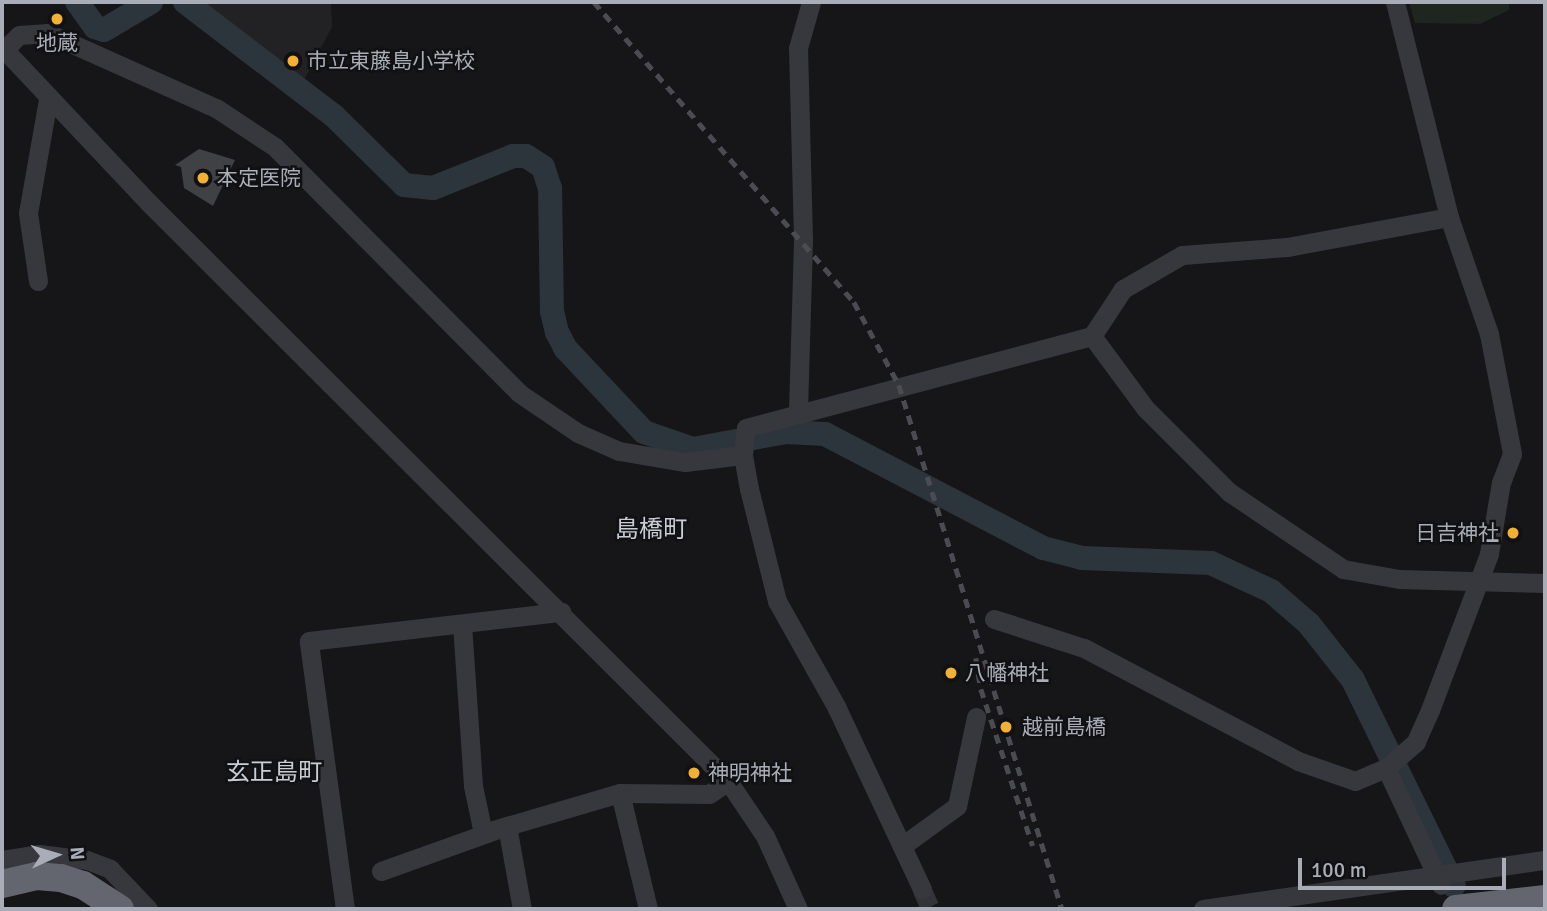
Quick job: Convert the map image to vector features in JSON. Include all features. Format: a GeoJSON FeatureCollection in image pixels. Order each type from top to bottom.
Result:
{"type":"FeatureCollection","features":[{"type":"Feature","properties":{"kind":"highway"},"geometry":{"type":"LineString","coordinates":[[2,884],[37,876],[61,878],[83,885],[120,909]]}},
{"type":"Feature","properties":{"kind":"highway"},"geometry":{"type":"LineString","coordinates":[[2,905],[33,895],[54,895],[91,909]]}},
{"type":"Feature","properties":{"kind":"highway"},"geometry":{"type":"LineString","coordinates":[[1456,909],[1545,899]]}},
{"type":"Feature","properties":{"kind":"street"},"geometry":{"type":"LineString","coordinates":[[798,410],[803,238],[798,48],[810,2]]}},
{"type":"Feature","properties":{"kind":"street"},"geometry":{"type":"LineString","coordinates":[[994,619],[1084,648],[1298,761],[1354,781],[1392,764],[1416,742],[1489,554],[1501,482],[1513,454],[1489,334],[1449,217],[1395,2]]}},
{"type":"Feature","properties":{"kind":"street"},"geometry":{"type":"LineString","coordinates":[[744,446],[685,462],[620,451],[578,433],[519,393],[275,148],[246,128],[216,108],[48,33],[19,35],[3,49],[48,99],[728,781],[765,836],[798,909]]}},
{"type":"Feature","properties":{"kind":"street"},"geometry":{"type":"LineString","coordinates":[[38,281],[28,213],[48,99]]}},
{"type":"Feature","properties":{"kind":"street"},"geometry":{"type":"LineString","coordinates":[[922,889],[837,708],[777,601],[764,562],[744,446],[746,428],[798,410],[1092,336],[1122,289],[1182,255],[1287,247],[1449,217]]}},
{"type":"Feature","properties":{"kind":"street"},"geometry":{"type":"LineString","coordinates":[[1092,336],[1145,408],[1229,492],[1327,559],[1364,575],[1545,583]]}},
{"type":"Feature","properties":{"kind":"street"},"geometry":{"type":"LineString","coordinates":[[345,909],[309,641],[561,612]]}},
{"type":"Feature","properties":{"kind":"street"},"geometry":{"type":"LineString","coordinates":[[462,624],[473,786],[483,833]]}},
{"type":"Feature","properties":{"kind":"street"},"geometry":{"type":"LineString","coordinates":[[902,846],[957,806],[976,718]]}},
{"type":"Feature","properties":{"kind":"street"},"geometry":{"type":"LineString","coordinates":[[1392,764],[1443,875]]}},
{"type":"Feature","properties":{"kind":"street"},"geometry":{"type":"LineString","coordinates":[[381,871],[483,833],[620,793],[709,794],[728,781]]}},
{"type":"Feature","properties":{"kind":"street"},"geometry":{"type":"LineString","coordinates":[[620,793],[648,909]]}},
{"type":"Feature","properties":{"kind":"street"},"geometry":{"type":"LineString","coordinates":[[507,826],[522,909]]}},
{"type":"Feature","properties":{"kind":"street"},"geometry":{"type":"LineString","coordinates":[[2,860],[39,854],[87,860],[110,869],[148,909]]}},
{"type":"Feature","properties":{"kind":"street"},"geometry":{"type":"LineString","coordinates":[[1203,909],[1545,860]]}},
{"type":"Feature","properties":{"kind":"shaded area","name":"市立東藤島小学校"},"geometry":{"type":"Polygon","coordinates":[[[196,2],[331,2],[332,27],[302,84],[196,2]]]}},
{"type":"Feature","properties":{"kind":"shaded area"},"geometry":{"type":"Polygon","coordinates":[[[1409,2],[1509,2],[1509,10],[1480,24],[1415,23],[1409,2]]]}},
{"type":"Feature","properties":{"kind":"building","name":"本定医院"},"geometry":{"type":"Polygon","coordinates":[[[199,149],[235,160],[213,206],[184,188],[181,167],[175,165],[199,149]]]}},
{"type":"Feature","properties":{"kind":"waterway"},"geometry":{"type":"LineString","coordinates":[[77,2],[95,27],[104,30],[151,2]]}},
{"type":"Feature","properties":{"kind":"waterway"},"geometry":{"type":"LineString","coordinates":[[185,2],[334,116],[404,185],[433,188],[513,156],[526,156],[543,167],[550,188],[552,311],[557,332],[565,348],[644,432],[693,449],[786,432],[825,434],[1043,548],[1082,558],[1211,563],[1271,591],[1309,624],[1353,680],[1454,886]]}},
{"type":"Feature","properties":{"kind":"tunnel"},"geometry":{"type":"LineString","coordinates":[[922,889],[931,909]]}},
{"type":"Feature","properties":{"kind":"railway"},"geometry":{"type":"LineString","coordinates":[[594,2],[854,302],[899,385],[1062,909]]}},
{"type":"Feature","properties":{"kind":"railway"},"geometry":{"type":"LineString","coordinates":[[976,658],[981,689],[1033,846]]}},
{"type":"Feature","properties":{"kind":"place","name":"地蔵"},"geometry":{"type":"Point","coordinates":[57,19]}},
{"type":"Feature","properties":{"kind":"place","name":"市立東藤島小学校"},"geometry":{"type":"Point","coordinates":[293,61]}},
{"type":"Feature","properties":{"kind":"place","name":"本定医院"},"geometry":{"type":"Point","coordinates":[203,178]}},
{"type":"Feature","properties":{"kind":"place","name":"日吉神社"},"geometry":{"type":"Point","coordinates":[1513,533]}},
{"type":"Feature","properties":{"kind":"place","name":"八幡神社"},"geometry":{"type":"Point","coordinates":[951,673]}},
{"type":"Feature","properties":{"kind":"place","name":"越前島橋"},"geometry":{"type":"Point","coordinates":[1006,727]}},
{"type":"Feature","properties":{"kind":"place","name":"神明神社"},"geometry":{"type":"Point","coordinates":[694,773]}},
{"type":"Feature","properties":{"kind":"district","name":"島橋町"},"geometry":{"type":"Point","coordinates":[651,530]}},
{"type":"Feature","properties":{"kind":"district","name":"玄正島町"},"geometry":{"type":"Point","coordinates":[274,773]}}]}
